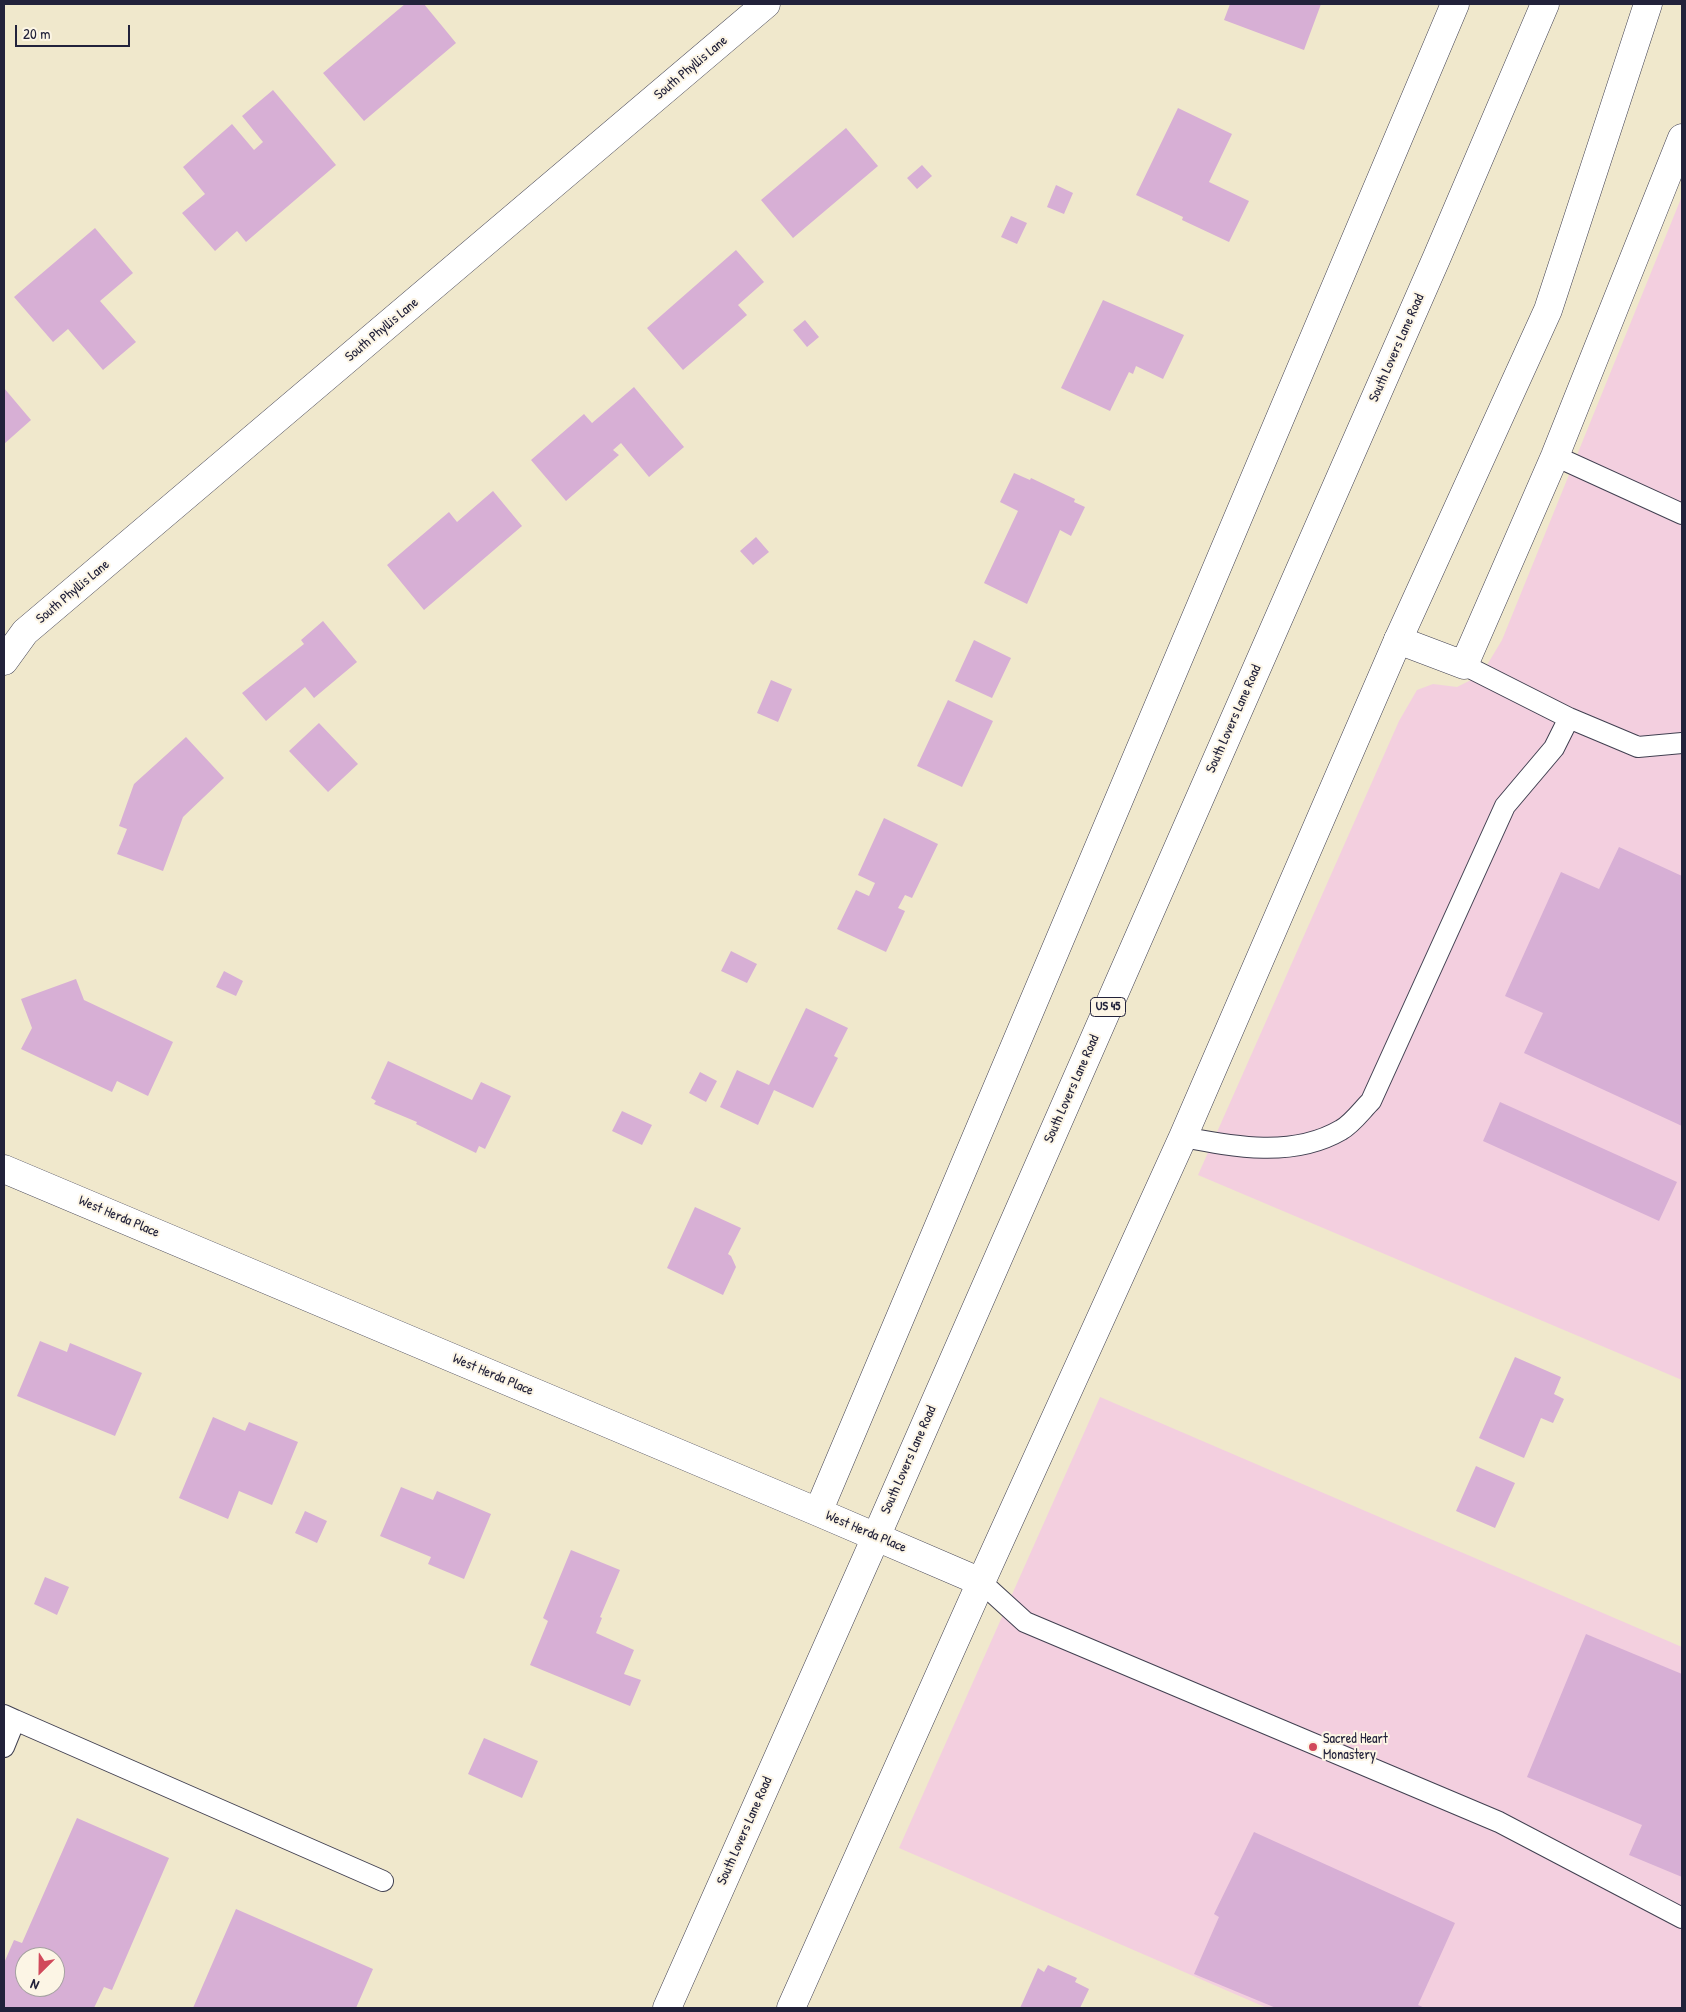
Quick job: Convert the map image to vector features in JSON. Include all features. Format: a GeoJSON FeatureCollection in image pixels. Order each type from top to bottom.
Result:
{"type":"FeatureCollection","features":[{"type":"Feature","properties":{"kind":"main road","name":"South Phyllis Lane"},"geometry":{"type":"LineString","coordinates":[[4,661],[26,632],[766,4]]}},
{"type":"Feature","properties":{"kind":"main road"},"geometry":{"type":"LineString","coordinates":[[818,1512],[1455,4]]}},
{"type":"Feature","properties":{"kind":"main road","name":"South Lovers Lane Road"},"geometry":{"type":"LineString","coordinates":[[667,2008],[876,1537],[1437,257],[1545,4]]}},
{"type":"Feature","properties":{"kind":"main road"},"geometry":{"type":"LineString","coordinates":[[791,2008],[981,1582],[1183,1137],[1398,640],[1548,310],[1648,4]]}},
{"type":"Feature","properties":{"kind":"main road"},"geometry":{"type":"LineString","coordinates":[[1398,640],[1464,665],[1555,456],[1682,138]]}},
{"type":"Feature","properties":{"kind":"main road","name":"West Herda Place"},"geometry":{"type":"LineString","coordinates":[[4,1169],[981,1582]]}},
{"type":"Feature","properties":{"kind":"lane"},"geometry":{"type":"LineString","coordinates":[[1555,456],[1682,514]]}},
{"type":"Feature","properties":{"kind":"lane"},"geometry":{"type":"LineString","coordinates":[[1464,665],[1569,718],[1638,747],[1682,743]]}},
{"type":"Feature","properties":{"kind":"lane"},"geometry":{"type":"LineString","coordinates":[[1183,1137],[1230,1146],[1271,1148],[1313,1142],[1342,1130],[1371,1101],[1505,806],[1554,748],[1569,718]]}},
{"type":"Feature","properties":{"kind":"lane"},"geometry":{"type":"LineString","coordinates":[[981,1582],[1025,1622],[1499,1822],[1682,1918]]}},
{"type":"Feature","properties":{"kind":"lane"},"geometry":{"type":"LineString","coordinates":[[4,1748],[10,1718],[383,1881]]}},
{"type":"Feature","properties":{"kind":"shaded area"},"geometry":{"type":"Polygon","coordinates":[[[1682,196],[1682,1380],[1198,1175],[1399,721],[1417,690],[1433,684],[1457,687],[1475,678],[1487,665],[1502,640],[1682,196]]]}},
{"type":"Feature","properties":{"kind":"shaded area","name":"Sacred Heart Monastery"},"geometry":{"type":"Polygon","coordinates":[[[1100,1397],[1682,1647],[1682,2008],[1267,2008],[899,1848],[1100,1397]]]}},
{"type":"Feature","properties":{"kind":"building"},"geometry":{"type":"Polygon","coordinates":[[[405,4],[424,4],[456,43],[364,121],[323,73],[405,4]]]}},
{"type":"Feature","properties":{"kind":"building"},"geometry":{"type":"Polygon","coordinates":[[[1230,4],[1321,4],[1304,50],[1224,20],[1230,4]]]}},
{"type":"Feature","properties":{"kind":"building"},"geometry":{"type":"Polygon","coordinates":[[[273,90],[336,165],[246,242],[237,231],[215,251],[182,213],[205,194],[183,167],[232,124],[254,150],[263,142],[242,116],[273,90]]]}},
{"type":"Feature","properties":{"kind":"building"},"geometry":{"type":"Polygon","coordinates":[[[1178,108],[1232,134],[1209,182],[1249,201],[1229,242],[1182,220],[1183,217],[1136,195],[1178,108]]]}},
{"type":"Feature","properties":{"kind":"building"},"geometry":{"type":"Polygon","coordinates":[[[846,128],[878,166],[793,238],[761,200],[846,128]]]}},
{"type":"Feature","properties":{"kind":"building"},"geometry":{"type":"Polygon","coordinates":[[[922,165],[932,176],[917,189],[907,178],[922,165]]]}},
{"type":"Feature","properties":{"kind":"building"},"geometry":{"type":"Polygon","coordinates":[[[1056,185],[1073,193],[1064,214],[1047,207],[1056,185]]]}},
{"type":"Feature","properties":{"kind":"building"},"geometry":{"type":"Polygon","coordinates":[[[1011,216],[1027,223],[1017,244],[1001,237],[1011,216]]]}},
{"type":"Feature","properties":{"kind":"building"},"geometry":{"type":"Polygon","coordinates":[[[95,228],[133,273],[100,301],[136,342],[103,370],[68,329],[53,342],[14,297],[95,228]]]}},
{"type":"Feature","properties":{"kind":"building"},"geometry":{"type":"Polygon","coordinates":[[[736,250],[764,282],[738,305],[747,315],[683,370],[647,328],[736,250]]]}},
{"type":"Feature","properties":{"kind":"building"},"geometry":{"type":"Polygon","coordinates":[[[1103,300],[1184,335],[1163,379],[1136,366],[1133,374],[1129,372],[1110,411],[1061,388],[1103,300]]]}},
{"type":"Feature","properties":{"kind":"building"},"geometry":{"type":"Polygon","coordinates":[[[805,320],[819,337],[807,347],[793,330],[805,320]]]}},
{"type":"Feature","properties":{"kind":"building"},"geometry":{"type":"Polygon","coordinates":[[[634,387],[684,447],[649,477],[621,443],[613,450],[619,455],[566,501],[531,460],[584,414],[592,423],[634,387]]]}},
{"type":"Feature","properties":{"kind":"building"},"geometry":{"type":"Polygon","coordinates":[[[4,388],[31,420],[4,444],[4,388]]]}},
{"type":"Feature","properties":{"kind":"building"},"geometry":{"type":"Polygon","coordinates":[[[1014,473],[1030,480],[1031,478],[1075,499],[1074,502],[1085,507],[1071,536],[1060,530],[1027,604],[984,583],[1018,511],[1000,502],[1014,473]]]}},
{"type":"Feature","properties":{"kind":"building"},"geometry":{"type":"Polygon","coordinates":[[[493,491],[522,526],[424,610],[387,565],[449,512],[457,522],[493,491]]]}},
{"type":"Feature","properties":{"kind":"building"},"geometry":{"type":"Polygon","coordinates":[[[756,537],[769,552],[753,565],[740,551],[756,537]]]}},
{"type":"Feature","properties":{"kind":"building"},"geometry":{"type":"Polygon","coordinates":[[[323,621],[357,662],[314,698],[305,687],[266,721],[242,693],[304,644],[301,640],[323,621]]]}},
{"type":"Feature","properties":{"kind":"building"},"geometry":{"type":"Polygon","coordinates":[[[974,640],[1011,658],[992,698],[955,681],[974,640]]]}},
{"type":"Feature","properties":{"kind":"building"},"geometry":{"type":"Polygon","coordinates":[[[771,680],[792,689],[778,722],[757,713],[771,680]]]}},
{"type":"Feature","properties":{"kind":"building"},"geometry":{"type":"Polygon","coordinates":[[[948,700],[993,721],[962,787],[917,766],[948,700]]]}},
{"type":"Feature","properties":{"kind":"building"},"geometry":{"type":"Polygon","coordinates":[[[319,723],[358,764],[328,792],[289,751],[319,723]]]}},
{"type":"Feature","properties":{"kind":"building"},"geometry":{"type":"Polygon","coordinates":[[[186,737],[224,778],[183,817],[163,871],[117,854],[127,829],[119,826],[134,784],[186,737]]]}},
{"type":"Feature","properties":{"kind":"building"},"geometry":{"type":"Polygon","coordinates":[[[884,818],[938,844],[912,898],[905,895],[898,908],[905,911],[886,952],[837,929],[856,890],[869,896],[875,883],[858,875],[884,818]]]}},
{"type":"Feature","properties":{"kind":"building"},"geometry":{"type":"Polygon","coordinates":[[[1619,847],[1682,876],[1682,1126],[1524,1053],[1543,1013],[1505,996],[1561,872],[1599,889],[1619,847]]]}},
{"type":"Feature","properties":{"kind":"building"},"geometry":{"type":"Polygon","coordinates":[[[731,951],[757,964],[747,983],[721,971],[731,951]]]}},
{"type":"Feature","properties":{"kind":"building"},"geometry":{"type":"Polygon","coordinates":[[[224,971],[243,981],[236,996],[216,987],[224,971]]]}},
{"type":"Feature","properties":{"kind":"building"},"geometry":{"type":"Polygon","coordinates":[[[76,979],[84,1000],[173,1042],[148,1096],[117,1081],[112,1092],[21,1049],[32,1028],[21,999],[76,979]]]}},
{"type":"Feature","properties":{"kind":"building"},"geometry":{"type":"Polygon","coordinates":[[[806,1008],[848,1028],[834,1056],[838,1058],[813,1108],[774,1090],[758,1125],[720,1107],[737,1070],[769,1085],[806,1008]]]}},
{"type":"Feature","properties":{"kind":"building"},"geometry":{"type":"Polygon","coordinates":[[[388,1061],[472,1100],[481,1082],[511,1096],[485,1149],[479,1146],[476,1153],[416,1124],[417,1122],[374,1104],[376,1101],[371,1098],[388,1061]]]}},
{"type":"Feature","properties":{"kind":"building"},"geometry":{"type":"Polygon","coordinates":[[[700,1072],[717,1081],[706,1102],[689,1093],[700,1072]]]}},
{"type":"Feature","properties":{"kind":"building"},"geometry":{"type":"Polygon","coordinates":[[[1500,1102],[1677,1182],[1659,1221],[1483,1141],[1500,1102]]]}},
{"type":"Feature","properties":{"kind":"building"},"geometry":{"type":"Polygon","coordinates":[[[622,1111],[652,1125],[642,1145],[612,1131],[622,1111]]]}},
{"type":"Feature","properties":{"kind":"building"},"geometry":{"type":"Polygon","coordinates":[[[695,1207],[741,1228],[728,1254],[731,1256],[736,1267],[723,1295],[667,1268],[695,1207]]]}},
{"type":"Feature","properties":{"kind":"building"},"geometry":{"type":"Polygon","coordinates":[[[40,1341],[67,1352],[70,1343],[142,1373],[115,1436],[17,1396],[40,1341]]]}},
{"type":"Feature","properties":{"kind":"building"},"geometry":{"type":"Polygon","coordinates":[[[1515,1357],[1561,1377],[1554,1394],[1564,1399],[1553,1423],[1541,1418],[1524,1458],[1479,1438],[1515,1357]]]}},
{"type":"Feature","properties":{"kind":"building"},"geometry":{"type":"Polygon","coordinates":[[[213,1417],[245,1431],[249,1422],[298,1442],[272,1505],[239,1491],[228,1519],[179,1498],[213,1417]]]}},
{"type":"Feature","properties":{"kind":"building"},"geometry":{"type":"Polygon","coordinates":[[[1476,1466],[1515,1483],[1495,1528],[1456,1511],[1476,1466]]]}},
{"type":"Feature","properties":{"kind":"building"},"geometry":{"type":"Polygon","coordinates":[[[401,1487],[433,1500],[437,1491],[491,1514],[464,1579],[428,1564],[431,1557],[380,1536],[401,1487]]]}},
{"type":"Feature","properties":{"kind":"building"},"geometry":{"type":"Polygon","coordinates":[[[305,1511],[327,1521],[317,1543],[295,1533],[305,1511]]]}},
{"type":"Feature","properties":{"kind":"building"},"geometry":{"type":"Polygon","coordinates":[[[571,1550],[620,1570],[600,1617],[602,1618],[596,1633],[634,1650],[624,1674],[641,1680],[630,1706],[530,1665],[548,1621],[543,1618],[571,1550]]]}},
{"type":"Feature","properties":{"kind":"building"},"geometry":{"type":"Polygon","coordinates":[[[45,1577],[69,1587],[57,1615],[34,1604],[45,1577]]]}},
{"type":"Feature","properties":{"kind":"building"},"geometry":{"type":"Polygon","coordinates":[[[1586,1634],[1682,1674],[1682,1877],[1629,1855],[1642,1825],[1527,1777],[1586,1634]]]}},
{"type":"Feature","properties":{"kind":"building"},"geometry":{"type":"Polygon","coordinates":[[[484,1738],[538,1761],[522,1798],[468,1774],[484,1738]]]}},
{"type":"Feature","properties":{"kind":"building"},"geometry":{"type":"Polygon","coordinates":[[[77,1818],[169,1858],[112,1990],[104,1987],[94,2008],[4,2008],[4,1963],[14,1940],[22,1943],[77,1818]]]}},
{"type":"Feature","properties":{"kind":"building"},"geometry":{"type":"Polygon","coordinates":[[[1254,1832],[1455,1923],[1418,2005],[1425,2008],[1276,2008],[1194,1974],[1219,1917],[1214,1914],[1254,1832]]]}},
{"type":"Feature","properties":{"kind":"building"},"geometry":{"type":"Polygon","coordinates":[[[236,1909],[373,1969],[356,2008],[193,2008],[236,1909]]]}},
{"type":"Feature","properties":{"kind":"building"},"geometry":{"type":"Polygon","coordinates":[[[1048,1965],[1077,1978],[1075,1982],[1089,1989],[1080,2008],[1020,2008],[1038,1968],[1044,1972],[1048,1965]]]}},
{"type":"Feature","properties":{"kind":"place","name":"Sacred Heart Monastery"},"geometry":{"type":"Point","coordinates":[1313,1747]}}]}
